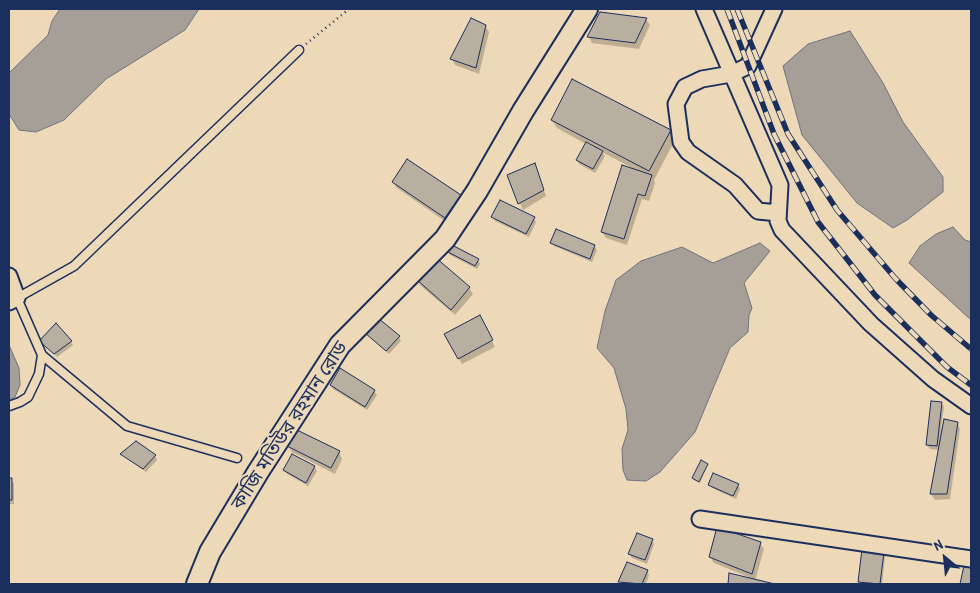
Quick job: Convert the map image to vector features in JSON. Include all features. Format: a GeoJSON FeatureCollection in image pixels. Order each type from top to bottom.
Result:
{"type":"FeatureCollection","features":[{"type":"Feature","properties":{"kind":"main road","name":"কাজি মতিউর রহমান রোড"},"geometry":{"type":"LineString","coordinates":[[197,584],[210,552],[258,472],[335,353],[445,239],[477,191],[523,111],[587,9]]}},
{"type":"Feature","properties":{"kind":"street"},"geometry":{"type":"LineString","coordinates":[[704,9],[780,185],[778,213],[782,230],[871,324],[933,379],[971,406]]}},
{"type":"Feature","properties":{"kind":"street"},"geometry":{"type":"LineString","coordinates":[[774,9],[748,66],[731,74],[719,74],[685,86],[676,104],[681,142],[688,152],[735,185],[758,211],[778,213]]}},
{"type":"Feature","properties":{"kind":"street"},"geometry":{"type":"LineString","coordinates":[[9,276],[13,300]]}},
{"type":"Feature","properties":{"kind":"street"},"geometry":{"type":"LineString","coordinates":[[700,519],[971,559]]}},
{"type":"Feature","properties":{"kind":"lane"},"geometry":{"type":"LineString","coordinates":[[237,458],[127,426],[42,355],[13,300],[74,266],[299,50]]}},
{"type":"Feature","properties":{"kind":"lane"},"geometry":{"type":"LineString","coordinates":[[9,406],[28,397],[38,374],[42,355]]}},
{"type":"Feature","properties":{"kind":"path"},"geometry":{"type":"LineString","coordinates":[[299,50],[349,9]]}},
{"type":"Feature","properties":{"kind":"shaded area"},"geometry":{"type":"Polygon","coordinates":[[[60,9],[199,9],[185,30],[106,79],[64,120],[36,132],[19,130],[9,114],[9,73],[48,35],[52,21],[60,9]]]}},
{"type":"Feature","properties":{"kind":"shaded area"},"geometry":{"type":"Polygon","coordinates":[[[850,31],[883,83],[903,122],[943,177],[943,192],[907,220],[893,228],[857,203],[802,135],[783,66],[808,44],[850,31]]]}},
{"type":"Feature","properties":{"kind":"shaded area"},"geometry":{"type":"Polygon","coordinates":[[[953,227],[965,240],[971,242],[971,320],[909,263],[920,246],[936,234],[953,227]]]}},
{"type":"Feature","properties":{"kind":"shaded area"},"geometry":{"type":"Polygon","coordinates":[[[760,243],[770,251],[744,283],[752,308],[749,315],[748,332],[730,348],[695,432],[660,472],[646,481],[627,480],[623,470],[622,449],[628,430],[626,409],[614,368],[597,348],[605,311],[616,280],[641,261],[682,247],[713,263],[760,243]]]}},
{"type":"Feature","properties":{"kind":"shaded area"},"geometry":{"type":"Polygon","coordinates":[[[9,345],[19,368],[20,385],[15,397],[9,400],[9,345]]]}},
{"type":"Feature","properties":{"kind":"building"},"geometry":{"type":"Polygon","coordinates":[[[600,12],[647,18],[635,43],[587,37],[600,12]]]}},
{"type":"Feature","properties":{"kind":"building"},"geometry":{"type":"Polygon","coordinates":[[[471,18],[486,25],[476,68],[450,59],[471,18]]]}},
{"type":"Feature","properties":{"kind":"building"},"geometry":{"type":"Polygon","coordinates":[[[572,79],[671,130],[649,171],[551,120],[572,79]]]}},
{"type":"Feature","properties":{"kind":"building"},"geometry":{"type":"Polygon","coordinates":[[[586,142],[603,151],[593,169],[576,160],[586,142]]]}},
{"type":"Feature","properties":{"kind":"building"},"geometry":{"type":"Polygon","coordinates":[[[407,159],[461,195],[445,218],[392,182],[407,159]]]}},
{"type":"Feature","properties":{"kind":"building"},"geometry":{"type":"Polygon","coordinates":[[[535,163],[544,190],[518,204],[507,175],[535,163]]]}},
{"type":"Feature","properties":{"kind":"building"},"geometry":{"type":"Polygon","coordinates":[[[622,165],[652,175],[645,196],[638,194],[624,239],[601,232],[622,165]]]}},
{"type":"Feature","properties":{"kind":"building"},"geometry":{"type":"Polygon","coordinates":[[[500,200],[535,217],[526,234],[491,217],[500,200]]]}},
{"type":"Feature","properties":{"kind":"building"},"geometry":{"type":"Polygon","coordinates":[[[556,229],[595,245],[590,259],[550,243],[556,229]]]}},
{"type":"Feature","properties":{"kind":"building"},"geometry":{"type":"Polygon","coordinates":[[[450,244],[479,259],[475,266],[446,251],[450,244]]]}},
{"type":"Feature","properties":{"kind":"building"},"geometry":{"type":"Polygon","coordinates":[[[435,257],[470,287],[451,310],[416,279],[435,257]]]}},
{"type":"Feature","properties":{"kind":"building"},"geometry":{"type":"Polygon","coordinates":[[[480,315],[493,340],[458,359],[444,334],[480,315]]]}},
{"type":"Feature","properties":{"kind":"building"},"geometry":{"type":"Polygon","coordinates":[[[378,318],[400,336],[386,351],[365,333],[378,318]]]}},
{"type":"Feature","properties":{"kind":"building"},"geometry":{"type":"Polygon","coordinates":[[[56,323],[72,341],[54,354],[39,341],[56,323]]]}},
{"type":"Feature","properties":{"kind":"building"},"geometry":{"type":"Polygon","coordinates":[[[340,368],[375,390],[365,407],[330,385],[340,368]]]}},
{"type":"Feature","properties":{"kind":"building"},"geometry":{"type":"Polygon","coordinates":[[[931,401],[942,402],[937,446],[926,445],[931,401]]]}},
{"type":"Feature","properties":{"kind":"building"},"geometry":{"type":"Polygon","coordinates":[[[944,419],[958,422],[947,494],[930,494],[944,419]]]}},
{"type":"Feature","properties":{"kind":"building"},"geometry":{"type":"Polygon","coordinates":[[[295,429],[340,451],[331,468],[287,446],[295,429]]]}},
{"type":"Feature","properties":{"kind":"building"},"geometry":{"type":"Polygon","coordinates":[[[136,441],[156,455],[143,469],[120,454],[136,441]]]}},
{"type":"Feature","properties":{"kind":"building"},"geometry":{"type":"Polygon","coordinates":[[[292,454],[315,466],[306,483],[283,470],[292,454]]]}},
{"type":"Feature","properties":{"kind":"building"},"geometry":{"type":"Polygon","coordinates":[[[701,460],[708,464],[699,482],[692,478],[701,460]]]}},
{"type":"Feature","properties":{"kind":"building"},"geometry":{"type":"Polygon","coordinates":[[[713,473],[739,484],[733,496],[708,485],[713,473]]]}},
{"type":"Feature","properties":{"kind":"building"},"geometry":{"type":"Polygon","coordinates":[[[9,478],[12,478],[12,500],[9,500],[9,478]]]}},
{"type":"Feature","properties":{"kind":"building"},"geometry":{"type":"Polygon","coordinates":[[[717,527],[761,542],[752,574],[709,557],[717,527]]]}},
{"type":"Feature","properties":{"kind":"building"},"geometry":{"type":"Polygon","coordinates":[[[637,533],[653,539],[645,560],[628,554],[637,533]]]}},
{"type":"Feature","properties":{"kind":"building"},"geometry":{"type":"Polygon","coordinates":[[[862,549],[884,552],[880,584],[858,582],[862,549]]]}},
{"type":"Feature","properties":{"kind":"building"},"geometry":{"type":"Polygon","coordinates":[[[965,561],[971,562],[971,584],[960,584],[965,561]]]}},
{"type":"Feature","properties":{"kind":"building"},"geometry":{"type":"Polygon","coordinates":[[[627,562],[648,570],[642,584],[618,582],[627,562]]]}},
{"type":"Feature","properties":{"kind":"building"},"geometry":{"type":"Polygon","coordinates":[[[729,573],[775,584],[728,584],[729,573]]]}},
{"type":"Feature","properties":{"kind":"railway"},"geometry":{"type":"LineString","coordinates":[[727,9],[774,134],[818,222],[875,295],[947,367],[971,385]]}},
{"type":"Feature","properties":{"kind":"railway"},"geometry":{"type":"LineString","coordinates":[[737,9],[788,134],[837,210],[895,278],[931,315],[971,349]]}}]}
